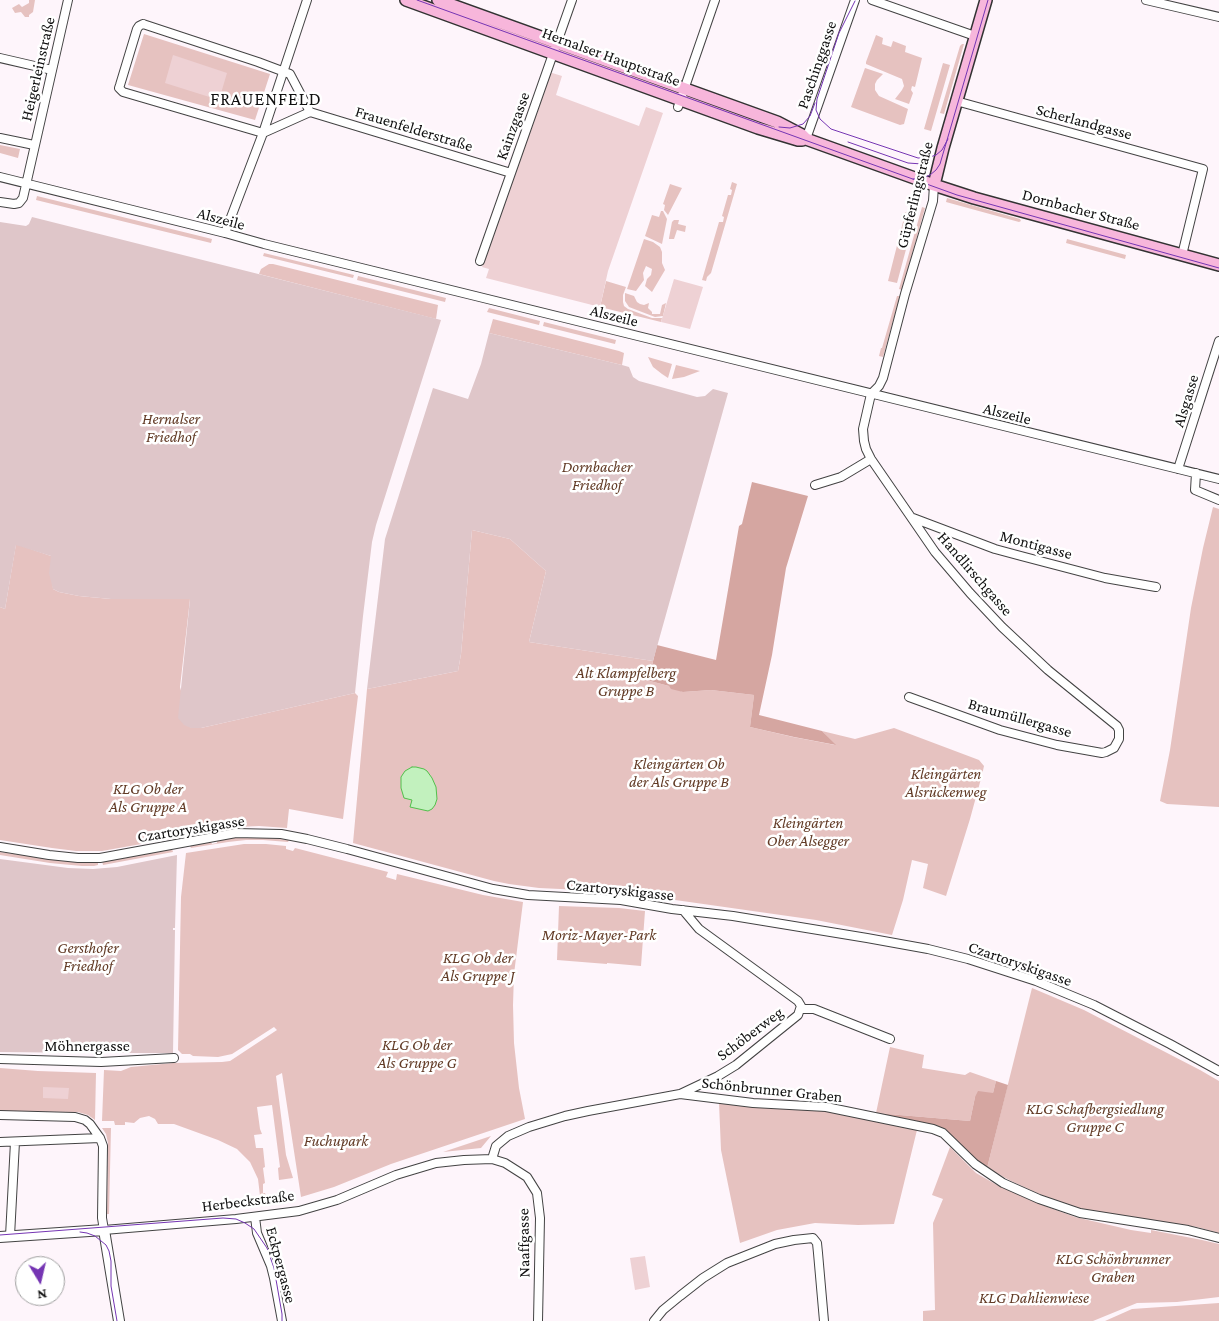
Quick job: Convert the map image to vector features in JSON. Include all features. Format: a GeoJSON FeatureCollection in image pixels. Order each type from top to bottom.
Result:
{"type":"FeatureCollection","features":[{"type":"Feature","properties":{"kind":"main road","name":"Hernalser Hauptstraße"},"geometry":{"type":"LineString","coordinates":[[406,0],[435,3],[554,52],[758,128],[798,140],[806,139],[934,185]]}},
{"type":"Feature","properties":{"kind":"main road","name":"Güpferlingstraße"},"geometry":{"type":"LineString","coordinates":[[934,185],[956,101],[986,0]]}},
{"type":"Feature","properties":{"kind":"main road","name":"Dornbacher Straße"},"geometry":{"type":"LineString","coordinates":[[934,185],[974,198],[1219,266]]}},
{"type":"Feature","properties":{"kind":"street","name":"Heigerleinstraße"},"geometry":{"type":"LineString","coordinates":[[0,202],[8,204],[19,203],[22,198],[68,0]]}},
{"type":"Feature","properties":{"kind":"street"},"geometry":{"type":"LineString","coordinates":[[225,233],[263,133],[307,0]]}},
{"type":"Feature","properties":{"kind":"street","name":"Kainzgasse"},"geometry":{"type":"LineString","coordinates":[[480,261],[572,0]]}},
{"type":"Feature","properties":{"kind":"street"},"geometry":{"type":"LineString","coordinates":[[681,98],[715,0]]}},
{"type":"Feature","properties":{"kind":"street","name":"Paschinggasse"},"geometry":{"type":"LineString","coordinates":[[806,139],[855,0]]}},
{"type":"Feature","properties":{"kind":"street"},"geometry":{"type":"LineString","coordinates":[[872,0],[975,36]]}},
{"type":"Feature","properties":{"kind":"street"},"geometry":{"type":"LineString","coordinates":[[1146,0],[1219,17]]}},
{"type":"Feature","properties":{"kind":"street"},"geometry":{"type":"LineString","coordinates":[[141,25],[146,25],[290,74],[310,112],[263,133],[121,91],[119,88],[137,29],[141,25]]}},
{"type":"Feature","properties":{"kind":"street"},"geometry":{"type":"LineString","coordinates":[[0,58],[52,70]]}},
{"type":"Feature","properties":{"kind":"street","name":"Scherlandgasse"},"geometry":{"type":"LineString","coordinates":[[956,101],[1203,169],[1182,255]]}},
{"type":"Feature","properties":{"kind":"street","name":"Frauenfelderstraße"},"geometry":{"type":"LineString","coordinates":[[310,112],[511,173]]}},
{"type":"Feature","properties":{"kind":"street"},"geometry":{"type":"LineString","coordinates":[[0,138],[34,145]]}},
{"type":"Feature","properties":{"kind":"street","name":"Alszeile"},"geometry":{"type":"LineString","coordinates":[[0,177],[698,352],[746,362],[1219,479]]}},
{"type":"Feature","properties":{"kind":"street","name":"Güpferlingstraße"},"geometry":{"type":"LineString","coordinates":[[871,394],[879,386],[883,378],[905,294],[933,201],[934,185]]}},
{"type":"Feature","properties":{"kind":"street","name":"Alsgasse"},"geometry":{"type":"LineString","coordinates":[[1178,469],[1219,340]]}},
{"type":"Feature","properties":{"kind":"street","name":"Handlirschgasse"},"geometry":{"type":"LineString","coordinates":[[871,394],[864,423],[863,434],[866,449],[935,552],[1002,627],[1048,670],[1117,726],[1119,738]]}},
{"type":"Feature","properties":{"kind":"street"},"geometry":{"type":"LineString","coordinates":[[815,484],[841,477],[871,459]]}},
{"type":"Feature","properties":{"kind":"street"},"geometry":{"type":"LineString","coordinates":[[1196,473],[1195,490],[1219,500]]}},
{"type":"Feature","properties":{"kind":"street","name":"Montigasse"},"geometry":{"type":"LineString","coordinates":[[912,518],[996,549],[1105,578],[1156,587]]}},
{"type":"Feature","properties":{"kind":"street","name":"Braumüllergasse"},"geometry":{"type":"LineString","coordinates":[[909,697],[1000,730],[1065,746],[1106,752],[1114,748],[1119,738]]}},
{"type":"Feature","properties":{"kind":"street","name":"Czartoryskigasse"},"geometry":{"type":"LineString","coordinates":[[0,847],[49,855],[100,858],[236,833],[281,834],[330,845],[493,889],[528,895],[621,900],[733,916],[876,940],[928,950],[992,966],[1036,981],[1094,1006],[1219,1071]]}},
{"type":"Feature","properties":{"kind":"street","name":"Schöberweg"},"geometry":{"type":"LineString","coordinates":[[680,1094],[736,1065],[798,1015],[801,1009],[798,1001],[699,930],[683,910]]}},
{"type":"Feature","properties":{"kind":"street"},"geometry":{"type":"LineString","coordinates":[[801,1009],[814,1009],[890,1039]]}},
{"type":"Feature","properties":{"kind":"street","name":"Möhnergasse"},"geometry":{"type":"LineString","coordinates":[[0,1059],[101,1062],[174,1058]]}},
{"type":"Feature","properties":{"kind":"street","name":"Schönbrunner Graben"},"geometry":{"type":"LineString","coordinates":[[492,1159],[496,1146],[508,1136],[529,1127],[565,1116],[680,1094],[753,1103],[826,1107],[933,1129],[943,1133],[975,1164],[1000,1181],[1080,1213],[1188,1230],[1219,1238]]}},
{"type":"Feature","properties":{"kind":"street"},"geometry":{"type":"LineString","coordinates":[[0,1115],[81,1118],[90,1124],[100,1138],[104,1146],[102,1218],[119,1321]]}},
{"type":"Feature","properties":{"kind":"street"},"geometry":{"type":"LineString","coordinates":[[0,1142],[100,1138]]}},
{"type":"Feature","properties":{"kind":"street"},"geometry":{"type":"LineString","coordinates":[[5,1236],[15,1142]]}},
{"type":"Feature","properties":{"kind":"street","name":"Herbeckstraße"},"geometry":{"type":"LineString","coordinates":[[5,1236],[256,1217],[310,1208],[337,1200],[396,1175],[436,1163],[492,1159]]}},
{"type":"Feature","properties":{"kind":"street","name":"Naaffgasse"},"geometry":{"type":"LineString","coordinates":[[492,1159],[505,1164],[527,1178],[537,1193],[540,1218],[538,1321]]}},
{"type":"Feature","properties":{"kind":"street","name":"Eckpergasse"},"geometry":{"type":"LineString","coordinates":[[256,1217],[256,1229],[272,1272],[282,1321]]}},
{"type":"Feature","properties":{"kind":"street"},"geometry":{"type":"LineString","coordinates":[[654,1321],[663,1310],[680,1296],[703,1278],[727,1263],[775,1244],[812,1238],[817,1244],[824,1321]]}},
{"type":"Feature","properties":{"kind":"green space"},"geometry":{"type":"Polygon","coordinates":[[[29,0],[35,0],[33,12],[29,17],[25,17],[21,12],[15,13],[12,8],[19,4],[22,7],[29,3],[29,0]]]}},
{"type":"Feature","properties":{"kind":"green space"},"geometry":{"type":"Polygon","coordinates":[[[144,34],[270,74],[255,120],[128,85],[144,34]]]}},
{"type":"Feature","properties":{"kind":"green space"},"geometry":{"type":"Polygon","coordinates":[[[876,35],[883,38],[882,44],[891,47],[893,41],[906,46],[905,52],[922,58],[915,87],[912,86],[911,90],[913,93],[909,104],[895,99],[904,86],[902,79],[866,64],[876,35]]]}},
{"type":"Feature","properties":{"kind":"green space"},"geometry":{"type":"Polygon","coordinates":[[[964,44],[944,114],[940,113],[960,46],[964,44]]]}},
{"type":"Feature","properties":{"kind":"green space"},"geometry":{"type":"Polygon","coordinates":[[[943,63],[950,65],[931,131],[924,129],[943,63]]]}},
{"type":"Feature","properties":{"kind":"green space"},"geometry":{"type":"Polygon","coordinates":[[[865,68],[883,74],[875,84],[875,90],[879,96],[908,109],[904,124],[900,125],[851,107],[865,68]]]}},
{"type":"Feature","properties":{"kind":"green space"},"geometry":{"type":"Polygon","coordinates":[[[0,145],[20,149],[18,158],[0,153],[0,145]]]}},
{"type":"Feature","properties":{"kind":"green space"},"geometry":{"type":"Polygon","coordinates":[[[732,182],[737,184],[711,273],[706,281],[702,280],[719,222],[723,222],[724,217],[722,216],[728,195],[731,195],[732,182]]]}},
{"type":"Feature","properties":{"kind":"green space"},"geometry":{"type":"Polygon","coordinates":[[[670,184],[682,188],[668,215],[664,210],[665,205],[663,204],[670,184]]]}},
{"type":"Feature","properties":{"kind":"green space"},"geometry":{"type":"Polygon","coordinates":[[[37,196],[212,239],[211,243],[36,200],[37,196]]]}},
{"type":"Feature","properties":{"kind":"green space"},"geometry":{"type":"Polygon","coordinates":[[[947,198],[1020,219],[1021,221],[946,202],[947,198]]]}},
{"type":"Feature","properties":{"kind":"green space"},"geometry":{"type":"Polygon","coordinates":[[[922,207],[925,208],[902,290],[899,289],[922,207]]]}},
{"type":"Feature","properties":{"kind":"green space"},"geometry":{"type":"Polygon","coordinates":[[[913,208],[916,212],[897,283],[888,281],[904,218],[901,215],[913,208]]]}},
{"type":"Feature","properties":{"kind":"green space"},"geometry":{"type":"Polygon","coordinates":[[[661,211],[663,211],[667,219],[662,244],[645,236],[652,215],[659,217],[661,211]]]}},
{"type":"Feature","properties":{"kind":"green space","name":"Hernalser Friedhof"},"geometry":{"type":"Polygon","coordinates":[[[32,217],[441,320],[372,542],[355,693],[201,728],[191,728],[184,725],[178,718],[190,599],[111,599],[59,592],[53,589],[49,573],[51,556],[16,545],[5,609],[0,607],[0,222],[26,226],[32,217]]]}},
{"type":"Feature","properties":{"kind":"green space"},"geometry":{"type":"Polygon","coordinates":[[[679,220],[678,224],[686,226],[685,232],[677,230],[674,239],[669,239],[672,222],[679,220]]]}},
{"type":"Feature","properties":{"kind":"green space"},"geometry":{"type":"Polygon","coordinates":[[[644,239],[660,247],[665,270],[652,292],[645,286],[652,269],[646,266],[643,273],[644,280],[636,291],[627,289],[644,239]]]}},
{"type":"Feature","properties":{"kind":"green space"},"geometry":{"type":"Polygon","coordinates":[[[1067,239],[1126,255],[1125,259],[1066,243],[1067,239]]]}},
{"type":"Feature","properties":{"kind":"green space"},"geometry":{"type":"Polygon","coordinates":[[[264,253],[354,275],[353,278],[263,256],[264,253]]]}},
{"type":"Feature","properties":{"kind":"green space"},"geometry":{"type":"Polygon","coordinates":[[[269,264],[438,305],[436,319],[259,274],[261,269],[269,264]]]}},
{"type":"Feature","properties":{"kind":"green space"},"geometry":{"type":"Polygon","coordinates":[[[358,276],[446,298],[445,302],[357,280],[358,276]]]}},
{"type":"Feature","properties":{"kind":"green space"},"geometry":{"type":"Polygon","coordinates":[[[606,281],[626,287],[623,302],[624,306],[628,309],[652,318],[662,318],[661,322],[600,307],[606,281]]]}},
{"type":"Feature","properties":{"kind":"green space"},"geometry":{"type":"Polygon","coordinates":[[[625,293],[634,296],[640,304],[649,303],[648,308],[652,314],[660,314],[662,305],[666,303],[663,316],[655,317],[629,307],[625,301],[625,293]]]}},
{"type":"Feature","properties":{"kind":"green space"},"geometry":{"type":"Polygon","coordinates":[[[897,296],[900,296],[883,357],[879,356],[882,348],[897,296]]]}},
{"type":"Feature","properties":{"kind":"green space"},"geometry":{"type":"Polygon","coordinates":[[[489,308],[540,321],[539,325],[487,312],[489,308]]]}},
{"type":"Feature","properties":{"kind":"green space"},"geometry":{"type":"Polygon","coordinates":[[[493,319],[619,351],[624,353],[622,365],[489,333],[493,319]]]}},
{"type":"Feature","properties":{"kind":"green space"},"geometry":{"type":"Polygon","coordinates":[[[544,322],[616,340],[615,344],[543,326],[544,322]]]}},
{"type":"Feature","properties":{"kind":"green space","name":"Dornbacher Friedhof"},"geometry":{"type":"Polygon","coordinates":[[[489,333],[629,367],[633,377],[639,381],[697,397],[705,396],[713,389],[728,393],[653,661],[529,642],[546,571],[510,539],[472,530],[458,671],[367,689],[385,539],[433,388],[468,399],[481,364],[489,333]]]}},
{"type":"Feature","properties":{"kind":"green space"},"geometry":{"type":"Polygon","coordinates":[[[648,357],[672,364],[668,378],[653,367],[648,357]]]}},
{"type":"Feature","properties":{"kind":"green space"},"geometry":{"type":"Polygon","coordinates":[[[676,365],[700,371],[672,379],[676,365]]]}},
{"type":"Feature","properties":{"kind":"green space"},"geometry":{"type":"Polygon","coordinates":[[[1213,507],[1219,509],[1219,807],[1167,804],[1160,801],[1170,750],[1191,608],[1213,507]]]}},
{"type":"Feature","properties":{"kind":"green space"},"geometry":{"type":"Polygon","coordinates":[[[472,530],[510,539],[546,571],[529,642],[653,661],[650,681],[683,692],[711,690],[754,695],[750,727],[835,745],[822,731],[855,739],[894,728],[979,760],[984,766],[982,775],[946,896],[923,888],[928,864],[912,860],[903,900],[892,935],[816,920],[640,895],[509,884],[353,843],[367,689],[458,671],[472,530]]]}},
{"type":"Feature","properties":{"kind":"green space","name":"KLG Ob der Als Gruppe A"},"geometry":{"type":"Polygon","coordinates":[[[16,544],[51,556],[53,589],[59,592],[111,599],[190,599],[180,687],[191,728],[201,728],[355,693],[358,696],[343,819],[289,809],[287,828],[237,827],[102,851],[76,851],[0,840],[0,607],[5,609],[16,544]]]}},
{"type":"Feature","properties":{"kind":"green space"},"geometry":{"type":"Polygon","coordinates":[[[258,837],[289,840],[288,842],[246,840],[191,848],[190,846],[211,842],[212,844],[217,843],[217,841],[233,838],[258,837]]]}},
{"type":"Feature","properties":{"kind":"green space"},"geometry":{"type":"Polygon","coordinates":[[[244,844],[286,846],[286,849],[293,851],[295,848],[388,872],[386,877],[396,880],[397,874],[483,895],[523,902],[514,974],[513,1005],[514,1043],[525,1119],[391,1164],[334,1187],[301,1197],[282,1073],[276,1076],[286,1155],[293,1178],[279,1180],[278,1168],[280,1167],[272,1105],[257,1107],[262,1134],[254,1135],[256,1148],[263,1148],[265,1183],[263,1184],[263,1193],[266,1196],[276,1195],[276,1202],[261,1204],[258,1179],[250,1162],[237,1149],[174,1124],[158,1124],[155,1119],[149,1116],[140,1118],[134,1123],[125,1122],[125,1125],[115,1125],[114,1121],[102,1121],[104,1070],[121,1071],[131,1067],[173,1063],[230,1061],[277,1030],[274,1027],[232,1054],[218,1057],[193,1056],[182,1054],[178,1050],[181,897],[186,853],[244,844]]]}},
{"type":"Feature","properties":{"kind":"green space"},"geometry":{"type":"Polygon","coordinates":[[[172,849],[173,852],[103,865],[102,861],[172,849]]]}},
{"type":"Feature","properties":{"kind":"green space"},"geometry":{"type":"Polygon","coordinates":[[[0,852],[50,859],[98,862],[98,865],[82,866],[50,863],[0,855],[0,852]]]}},
{"type":"Feature","properties":{"kind":"green space","name":"Gersthofer Friedhof"},"geometry":{"type":"Polygon","coordinates":[[[177,855],[175,928],[173,928],[175,930],[173,1053],[105,1053],[104,1051],[97,1051],[97,1053],[0,1052],[0,859],[68,868],[93,869],[117,867],[177,855]]]}},
{"type":"Feature","properties":{"kind":"green space","name":"Moriz-Mayer-Park"},"geometry":{"type":"Polygon","coordinates":[[[559,906],[645,911],[641,966],[557,960],[559,906]]]}},
{"type":"Feature","properties":{"kind":"green space","name":"KLG Schafbergsiedlung Gruppe C"},"geometry":{"type":"Polygon","coordinates":[[[1032,988],[1084,1010],[1219,1081],[1219,1233],[1197,1227],[1081,1209],[1048,1198],[987,1168],[1032,988]]]}},
{"type":"Feature","properties":{"kind":"green space"},"geometry":{"type":"Polygon","coordinates":[[[890,1047],[924,1055],[922,1068],[965,1075],[970,1072],[996,1081],[993,1093],[975,1097],[970,1121],[876,1113],[890,1047]]]}},
{"type":"Feature","properties":{"kind":"green space"},"geometry":{"type":"Polygon","coordinates":[[[0,1068],[96,1073],[95,1120],[88,1115],[78,1112],[0,1111],[0,1068]]]}},
{"type":"Feature","properties":{"kind":"green space"},"geometry":{"type":"Polygon","coordinates":[[[719,1103],[762,1108],[847,1113],[917,1130],[894,1224],[815,1223],[777,1230],[740,1243],[721,1150],[719,1103]]]}},
{"type":"Feature","properties":{"kind":"green space"},"geometry":{"type":"Polygon","coordinates":[[[102,1128],[111,1128],[109,1214],[107,1214],[108,1143],[102,1128]]]}},
{"type":"Feature","properties":{"kind":"green space"},"geometry":{"type":"Polygon","coordinates":[[[491,1136],[481,1148],[443,1152],[491,1136]]]}},
{"type":"Feature","properties":{"kind":"green space"},"geometry":{"type":"Polygon","coordinates":[[[950,1147],[976,1173],[997,1185],[1075,1217],[1131,1230],[1151,1233],[1151,1230],[1219,1244],[1219,1297],[1177,1302],[1137,1303],[1093,1321],[923,1321],[923,1311],[935,1310],[933,1223],[943,1199],[932,1195],[950,1147]]]}},
{"type":"Feature","properties":{"kind":"green space"},"geometry":{"type":"Polygon","coordinates":[[[1219,1303],[1219,1321],[1105,1321],[1132,1309],[1219,1303]]]}},
{"type":"Feature","properties":{"kind":"shaded area"},"geometry":{"type":"Polygon","coordinates":[[[173,55],[227,73],[219,100],[165,83],[173,55]]]}},
{"type":"Feature","properties":{"kind":"shaded area"},"geometry":{"type":"Polygon","coordinates":[[[549,72],[562,76],[556,95],[639,126],[646,107],[663,113],[608,271],[600,307],[486,278],[489,269],[482,267],[549,72]]]}},
{"type":"Feature","properties":{"kind":"shaded area"},"geometry":{"type":"Polygon","coordinates":[[[674,279],[703,287],[690,329],[661,322],[674,279]]]}},
{"type":"Feature","properties":{"kind":"shaded area"},"geometry":{"type":"Polygon","coordinates":[[[752,482],[808,496],[786,568],[772,655],[759,715],[822,731],[836,745],[750,727],[754,695],[711,690],[683,692],[650,681],[657,645],[716,660],[739,526],[742,524],[752,482]]]}},
{"type":"Feature","properties":{"kind":"shaded area"},"geometry":{"type":"Polygon","coordinates":[[[412,767],[427,771],[436,787],[437,799],[435,805],[428,811],[410,807],[412,800],[404,798],[401,788],[401,777],[405,771],[412,767]]]}},
{"type":"Feature","properties":{"kind":"shaded area"},"geometry":{"type":"Polygon","coordinates":[[[996,1081],[1008,1085],[987,1168],[946,1130],[876,1113],[970,1121],[978,1091],[993,1093],[996,1081]]]}},
{"type":"Feature","properties":{"kind":"shaded area"},"geometry":{"type":"Polygon","coordinates":[[[43,1087],[69,1088],[68,1099],[43,1098],[43,1087]]]}},
{"type":"Feature","properties":{"kind":"shaded area"},"geometry":{"type":"Polygon","coordinates":[[[645,1256],[650,1287],[635,1290],[630,1258],[645,1256]]]}},
{"type":"Feature","properties":{"kind":"tram line"},"geometry":{"type":"LineString","coordinates":[[417,0],[957,195],[1219,268]]}},
{"type":"Feature","properties":{"kind":"tram line"},"geometry":{"type":"LineString","coordinates":[[913,179],[930,175],[940,164],[988,0]]}},
{"type":"Feature","properties":{"kind":"tram line"},"geometry":{"type":"LineString","coordinates":[[855,1],[839,33],[817,99],[816,110],[820,119],[831,129],[918,158],[936,155],[942,150],[948,139]]}},
{"type":"Feature","properties":{"kind":"tram line"},"geometry":{"type":"LineString","coordinates":[[779,127],[790,128],[803,124],[810,116],[815,103]]}},
{"type":"Feature","properties":{"kind":"tram line"},"geometry":{"type":"LineString","coordinates":[[848,142],[908,163],[922,164]]}},
{"type":"Feature","properties":{"kind":"tram line"},"geometry":{"type":"LineString","coordinates":[[0,1235],[223,1218],[236,1219],[254,1229],[267,1248],[274,1268],[282,1321]]}},
{"type":"Feature","properties":{"kind":"tram line"},"geometry":{"type":"LineString","coordinates":[[80,1232],[95,1236],[106,1245],[109,1251],[111,1286],[117,1321]]}},
{"type":"Feature","properties":{"kind":"district","name":"FRAUENFELD"},"geometry":{"type":"Point","coordinates":[266,99]}},
{"type":"Feature","properties":{"kind":"park label","name":"Alt Klampfelberg Gruppe B"},"geometry":{"type":"Point","coordinates":[626,682]}},
{"type":"Feature","properties":{"kind":"park label","name":"Kleingärten Ob der Als Gruppe B"},"geometry":{"type":"Point","coordinates":[679,773]}},
{"type":"Feature","properties":{"kind":"park label","name":"Kleingärten Alsrückenweg"},"geometry":{"type":"Point","coordinates":[946,783]}},
{"type":"Feature","properties":{"kind":"park label","name":"Kleingärten Ober Alsegger"},"geometry":{"type":"Point","coordinates":[808,832]}},
{"type":"Feature","properties":{"kind":"park label","name":"KLG Ob der Als Gruppe J"},"geometry":{"type":"Point","coordinates":[478,967]}},
{"type":"Feature","properties":{"kind":"park label","name":"KLG Ob der Als Gruppe G"},"geometry":{"type":"Point","coordinates":[417,1054]}},
{"type":"Feature","properties":{"kind":"park label","name":"Fuchupark"},"geometry":{"type":"Point","coordinates":[336,1141]}},
{"type":"Feature","properties":{"kind":"park label","name":"KLG Schönbrunner Graben"},"geometry":{"type":"Point","coordinates":[1113,1268]}},
{"type":"Feature","properties":{"kind":"park label","name":"KLG Dahlienwiese"},"geometry":{"type":"Point","coordinates":[1034,1298]}}]}
